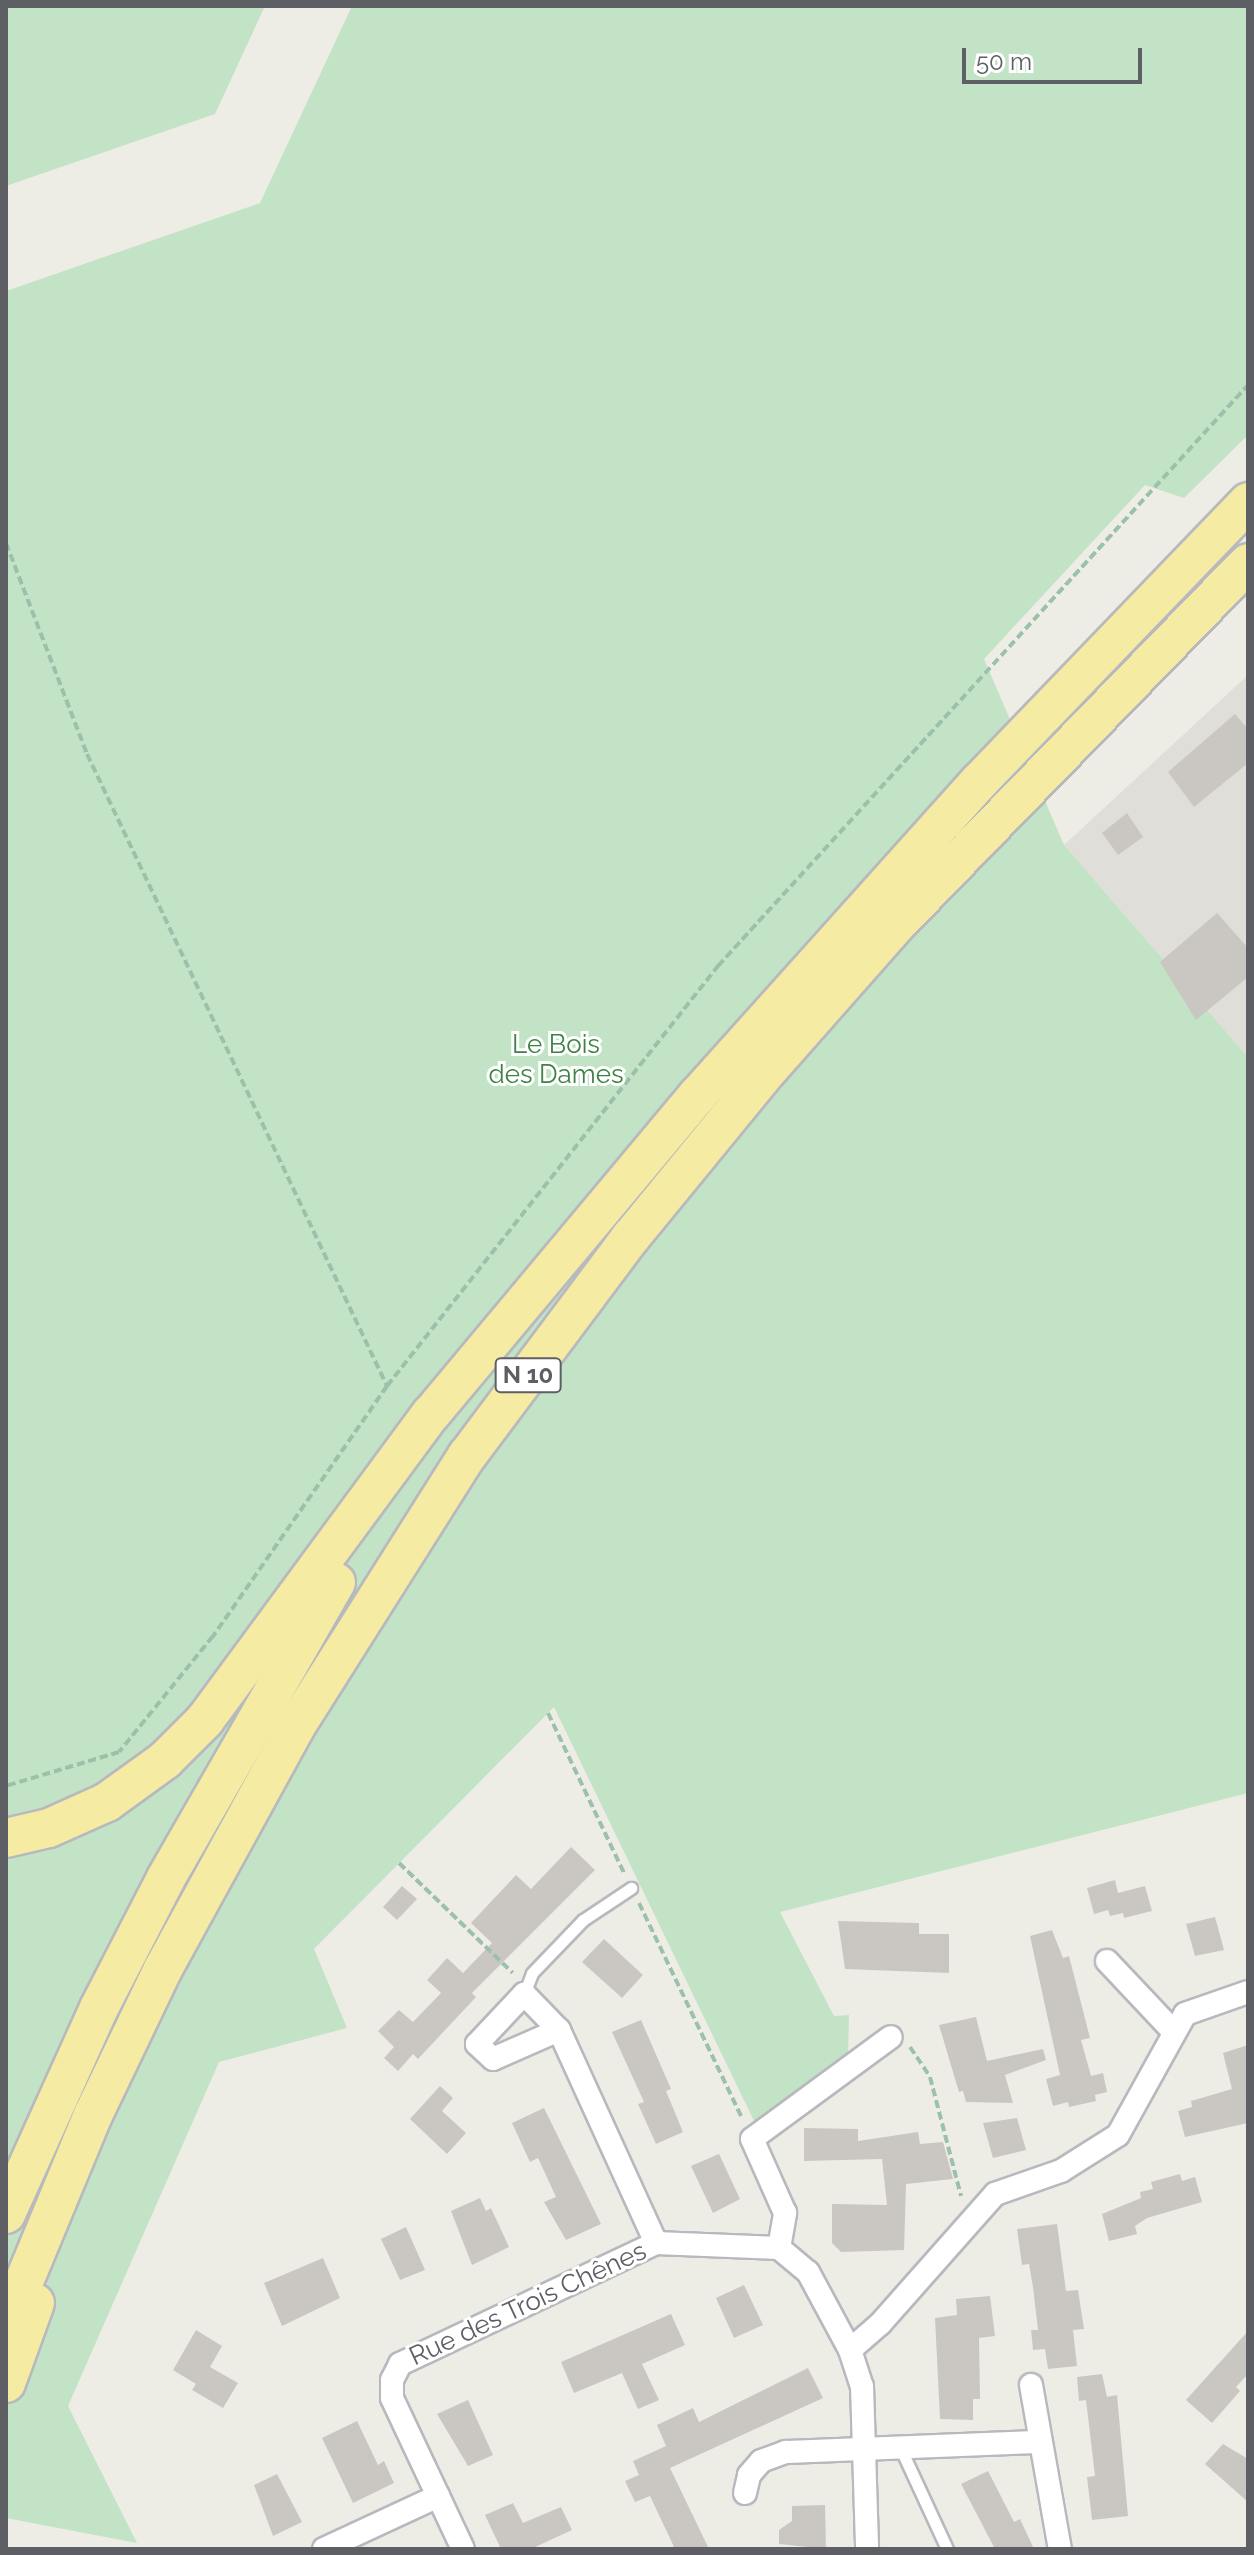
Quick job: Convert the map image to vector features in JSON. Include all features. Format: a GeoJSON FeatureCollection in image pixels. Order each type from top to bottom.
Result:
{"type":"FeatureCollection","features":[{"type":"Feature","properties":{"kind":"highway","name":"N 10"},"geometry":{"type":"LineString","coordinates":[[6,2214],[106,1995],[291,1653],[401,1481],[543,1284],[797,979],[1248,502]]}},
{"type":"Feature","properties":{"kind":"highway","name":"N 10"},"geometry":{"type":"LineString","coordinates":[[6,2325],[93,2115],[163,1969],[296,1726],[467,1456],[701,1151],[895,926],[1248,563]]}},
{"type":"Feature","properties":{"kind":"highway"},"geometry":{"type":"LineString","coordinates":[[6,1838],[49,1828],[107,1802],[165,1760],[205,1720],[431,1414],[543,1284]]}},
{"type":"Feature","properties":{"kind":"highway"},"geometry":{"type":"LineString","coordinates":[[6,2383],[114,2116],[296,1726]]}},
{"type":"Feature","properties":{"kind":"street"},"geometry":{"type":"LineString","coordinates":[[1107,1961],[1172,2030]]}},
{"type":"Feature","properties":{"kind":"street"},"geometry":{"type":"LineString","coordinates":[[559,2030],[493,2059],[477,2044],[525,1990],[559,2030],[656,2243]]}},
{"type":"Feature","properties":{"kind":"street"},"geometry":{"type":"LineString","coordinates":[[850,2350],[880,2324],[995,2194],[1094,2153],[1131,2116],[1172,2030],[1202,2005],[1248,1992]]}},
{"type":"Feature","properties":{"kind":"street"},"geometry":{"type":"LineString","coordinates":[[867,2549],[862,2386],[850,2350],[808,2272],[779,2248],[785,2213],[752,2139],[891,2037]]}},
{"type":"Feature","properties":{"kind":"street","name":"Rue des Trois Chênes"},"geometry":{"type":"LineString","coordinates":[[463,2549],[392,2398],[392,2380],[400,2364],[656,2243],[779,2248]]}},
{"type":"Feature","properties":{"kind":"street"},"geometry":{"type":"LineString","coordinates":[[1031,2385],[1037,2442],[1052,2483],[1060,2549]]}},
{"type":"Feature","properties":{"kind":"street"},"geometry":{"type":"LineString","coordinates":[[745,2493],[749,2475],[761,2461],[786,2452],[865,2452],[899,2444],[1037,2442]]}},
{"type":"Feature","properties":{"kind":"street"},"geometry":{"type":"LineString","coordinates":[[324,2549],[438,2496]]}},
{"type":"Feature","properties":{"kind":"lane"},"geometry":{"type":"LineString","coordinates":[[525,1990],[583,1920],[631,1888]]}},
{"type":"Feature","properties":{"kind":"lane"},"geometry":{"type":"LineString","coordinates":[[899,2444],[947,2549]]}},
{"type":"Feature","properties":{"kind":"path"},"geometry":{"type":"LineString","coordinates":[[6,1786],[119,1752],[213,1636],[387,1386],[718,966],[1248,385]]}},
{"type":"Feature","properties":{"kind":"path"},"geometry":{"type":"LineString","coordinates":[[6,543],[87,754],[387,1386]]}},
{"type":"Feature","properties":{"kind":"path"},"geometry":{"type":"LineString","coordinates":[[548,1713],[752,2139]]}},
{"type":"Feature","properties":{"kind":"path"},"geometry":{"type":"LineString","coordinates":[[399,1863],[525,1990]]}},
{"type":"Feature","properties":{"kind":"path"},"geometry":{"type":"LineString","coordinates":[[891,2037],[908,2044],[930,2077],[968,2225]]}},
{"type":"Feature","properties":{"kind":"shaded area"},"geometry":{"type":"Polygon","coordinates":[[[1248,675],[1248,1057],[1064,845],[1248,675]]]}},
{"type":"Feature","properties":{"kind":"green space"},"geometry":{"type":"Polygon","coordinates":[[[6,6],[265,6],[215,114],[6,186],[6,6]]]}},
{"type":"Feature","properties":{"kind":"green space","name":"Le Bois des Dames"},"geometry":{"type":"Polygon","coordinates":[[[352,6],[1248,6],[1248,435],[1184,498],[1145,485],[984,659],[1064,845],[1248,1057],[1248,1793],[780,1912],[834,2016],[849,2015],[848,2059],[756,2125],[554,1707],[314,1949],[347,2028],[219,2062],[68,2406],[137,2543],[6,2518],[6,291],[260,203],[352,6]]]}},
{"type":"Feature","properties":{"kind":"building"},"geometry":{"type":"Polygon","coordinates":[[[1235,714],[1248,729],[1248,763],[1194,807],[1168,772],[1235,714]]]}},
{"type":"Feature","properties":{"kind":"building"},"geometry":{"type":"Polygon","coordinates":[[[1127,813],[1143,837],[1118,855],[1102,833],[1127,813]]]}},
{"type":"Feature","properties":{"kind":"building"},"geometry":{"type":"Polygon","coordinates":[[[1217,913],[1248,948],[1248,977],[1196,1020],[1160,962],[1217,913]]]}},
{"type":"Feature","properties":{"kind":"building"},"geometry":{"type":"Polygon","coordinates":[[[571,1847],[595,1870],[472,1993],[476,1997],[418,2059],[413,2054],[398,2071],[384,2058],[394,2047],[378,2031],[399,2010],[413,2022],[441,1993],[427,1980],[447,1958],[463,1973],[492,1943],[471,1923],[516,1875],[531,1889],[571,1847]]]}},
{"type":"Feature","properties":{"kind":"building"},"geometry":{"type":"Polygon","coordinates":[[[1115,1880],[1118,1893],[1145,1886],[1152,1911],[1124,1918],[1123,1913],[1110,1916],[1108,1910],[1094,1914],[1087,1888],[1115,1880]]]}},
{"type":"Feature","properties":{"kind":"building"},"geometry":{"type":"Polygon","coordinates":[[[402,1886],[417,1899],[397,1920],[383,1907],[402,1886]]]}},
{"type":"Feature","properties":{"kind":"building"},"geometry":{"type":"Polygon","coordinates":[[[1215,1917],[1224,1950],[1195,1956],[1186,1924],[1215,1917]]]}},
{"type":"Feature","properties":{"kind":"building"},"geometry":{"type":"Polygon","coordinates":[[[838,1921],[919,1923],[919,1934],[949,1934],[949,1973],[845,1969],[838,1921]]]}},
{"type":"Feature","properties":{"kind":"building"},"geometry":{"type":"Polygon","coordinates":[[[1052,1930],[1063,1958],[1069,1956],[1090,2038],[1081,2040],[1091,2076],[1103,2073],[1107,2092],[1095,2095],[1096,2101],[1069,2107],[1068,2102],[1053,2106],[1046,2079],[1060,2075],[1030,1936],[1052,1930]]]}},
{"type":"Feature","properties":{"kind":"building"},"geometry":{"type":"Polygon","coordinates":[[[604,1939],[643,1975],[622,1998],[582,1962],[604,1939]]]}},
{"type":"Feature","properties":{"kind":"building"},"geometry":{"type":"Polygon","coordinates":[[[976,2017],[987,2061],[1043,2049],[1046,2060],[1005,2075],[1013,2103],[966,2102],[963,2091],[959,2092],[939,2025],[976,2017]]]}},
{"type":"Feature","properties":{"kind":"building"},"geometry":{"type":"Polygon","coordinates":[[[641,2020],[671,2089],[666,2091],[683,2132],[656,2144],[638,2104],[644,2102],[612,2032],[641,2020]]]}},
{"type":"Feature","properties":{"kind":"building"},"geometry":{"type":"Polygon","coordinates":[[[1248,2045],[1248,2123],[1185,2137],[1178,2111],[1192,2107],[1191,2101],[1232,2089],[1223,2053],[1248,2045]]]}},
{"type":"Feature","properties":{"kind":"building"},"geometry":{"type":"Polygon","coordinates":[[[440,2086],[453,2098],[442,2111],[466,2133],[447,2154],[410,2119],[440,2086]]]}},
{"type":"Feature","properties":{"kind":"building"},"geometry":{"type":"Polygon","coordinates":[[[544,2108],[601,2224],[566,2240],[544,2202],[556,2197],[538,2158],[530,2162],[512,2123],[544,2108]]]}},
{"type":"Feature","properties":{"kind":"building"},"geometry":{"type":"Polygon","coordinates":[[[1017,2118],[1026,2150],[993,2158],[983,2123],[1017,2118]]]}},
{"type":"Feature","properties":{"kind":"building"},"geometry":{"type":"Polygon","coordinates":[[[804,2128],[858,2129],[858,2141],[918,2132],[920,2144],[943,2142],[953,2179],[906,2184],[904,2250],[841,2252],[832,2243],[832,2204],[887,2205],[882,2159],[804,2161],[804,2128]]]}},
{"type":"Feature","properties":{"kind":"building"},"geometry":{"type":"Polygon","coordinates":[[[719,2154],[740,2199],[713,2213],[691,2166],[719,2154]]]}},
{"type":"Feature","properties":{"kind":"building"},"geometry":{"type":"Polygon","coordinates":[[[1180,2174],[1182,2181],[1195,2177],[1202,2202],[1147,2218],[1135,2226],[1137,2234],[1109,2241],[1102,2214],[1141,2198],[1140,2192],[1153,2189],[1151,2182],[1180,2174]]]}},
{"type":"Feature","properties":{"kind":"building"},"geometry":{"type":"Polygon","coordinates":[[[480,2198],[486,2211],[491,2208],[509,2247],[472,2265],[451,2211],[480,2198]]]}},
{"type":"Feature","properties":{"kind":"building"},"geometry":{"type":"Polygon","coordinates":[[[1057,2224],[1066,2291],[1078,2290],[1084,2329],[1073,2330],[1077,2366],[1048,2369],[1045,2349],[1033,2350],[1031,2330],[1038,2330],[1033,2287],[1029,2264],[1022,2265],[1017,2229],[1057,2224]]]}},
{"type":"Feature","properties":{"kind":"building"},"geometry":{"type":"Polygon","coordinates":[[[406,2227],[425,2270],[400,2280],[381,2239],[406,2227]]]}},
{"type":"Feature","properties":{"kind":"building"},"geometry":{"type":"Polygon","coordinates":[[[323,2258],[340,2298],[282,2326],[264,2283],[323,2258]]]}},
{"type":"Feature","properties":{"kind":"building"},"geometry":{"type":"Polygon","coordinates":[[[744,2285],[763,2325],[734,2338],[716,2298],[744,2285]]]}},
{"type":"Feature","properties":{"kind":"building"},"geometry":{"type":"Polygon","coordinates":[[[990,2296],[995,2336],[979,2338],[980,2399],[973,2399],[973,2420],[940,2419],[935,2318],[957,2315],[956,2299],[990,2296]]]}},
{"type":"Feature","properties":{"kind":"building"},"geometry":{"type":"Polygon","coordinates":[[[671,2314],[685,2345],[642,2364],[659,2400],[638,2409],[622,2373],[574,2393],[561,2362],[671,2314]]]}},
{"type":"Feature","properties":{"kind":"building"},"geometry":{"type":"Polygon","coordinates":[[[196,2330],[222,2346],[210,2367],[238,2383],[223,2408],[192,2390],[196,2384],[173,2370],[196,2330]]]}},
{"type":"Feature","properties":{"kind":"building"},"geometry":{"type":"Polygon","coordinates":[[[1248,2331],[1248,2374],[1236,2387],[1240,2391],[1212,2423],[1186,2400],[1248,2331]]]}},
{"type":"Feature","properties":{"kind":"building"},"geometry":{"type":"Polygon","coordinates":[[[808,2368],[823,2398],[670,2468],[709,2549],[675,2549],[650,2496],[635,2502],[625,2481],[639,2475],[633,2461],[666,2446],[657,2425],[693,2408],[699,2422],[808,2368]]]}},
{"type":"Feature","properties":{"kind":"building"},"geometry":{"type":"Polygon","coordinates":[[[1102,2374],[1107,2397],[1117,2395],[1128,2516],[1092,2520],[1087,2477],[1095,2476],[1086,2400],[1079,2401],[1077,2377],[1102,2374]]]}},
{"type":"Feature","properties":{"kind":"building"},"geometry":{"type":"Polygon","coordinates":[[[468,2400],[493,2455],[468,2466],[437,2414],[468,2400]]]}},
{"type":"Feature","properties":{"kind":"building"},"geometry":{"type":"Polygon","coordinates":[[[357,2421],[378,2465],[384,2461],[394,2483],[353,2503],[322,2438],[357,2421]]]}},
{"type":"Feature","properties":{"kind":"building"},"geometry":{"type":"Polygon","coordinates":[[[1223,2444],[1248,2459],[1248,2502],[1205,2464],[1223,2444]]]}},
{"type":"Feature","properties":{"kind":"building"},"geometry":{"type":"Polygon","coordinates":[[[988,2471],[1014,2522],[1020,2519],[1034,2549],[995,2549],[961,2484],[988,2471]]]}},
{"type":"Feature","properties":{"kind":"building"},"geometry":{"type":"Polygon","coordinates":[[[277,2474],[302,2522],[273,2536],[254,2485],[277,2474]]]}},
{"type":"Feature","properties":{"kind":"building"},"geometry":{"type":"Polygon","coordinates":[[[513,2503],[523,2523],[561,2507],[572,2530],[531,2549],[501,2549],[485,2515],[513,2503]]]}},
{"type":"Feature","properties":{"kind":"building"},"geometry":{"type":"Polygon","coordinates":[[[825,2505],[826,2549],[779,2544],[779,2530],[792,2521],[792,2506],[825,2505]]]}}]}
